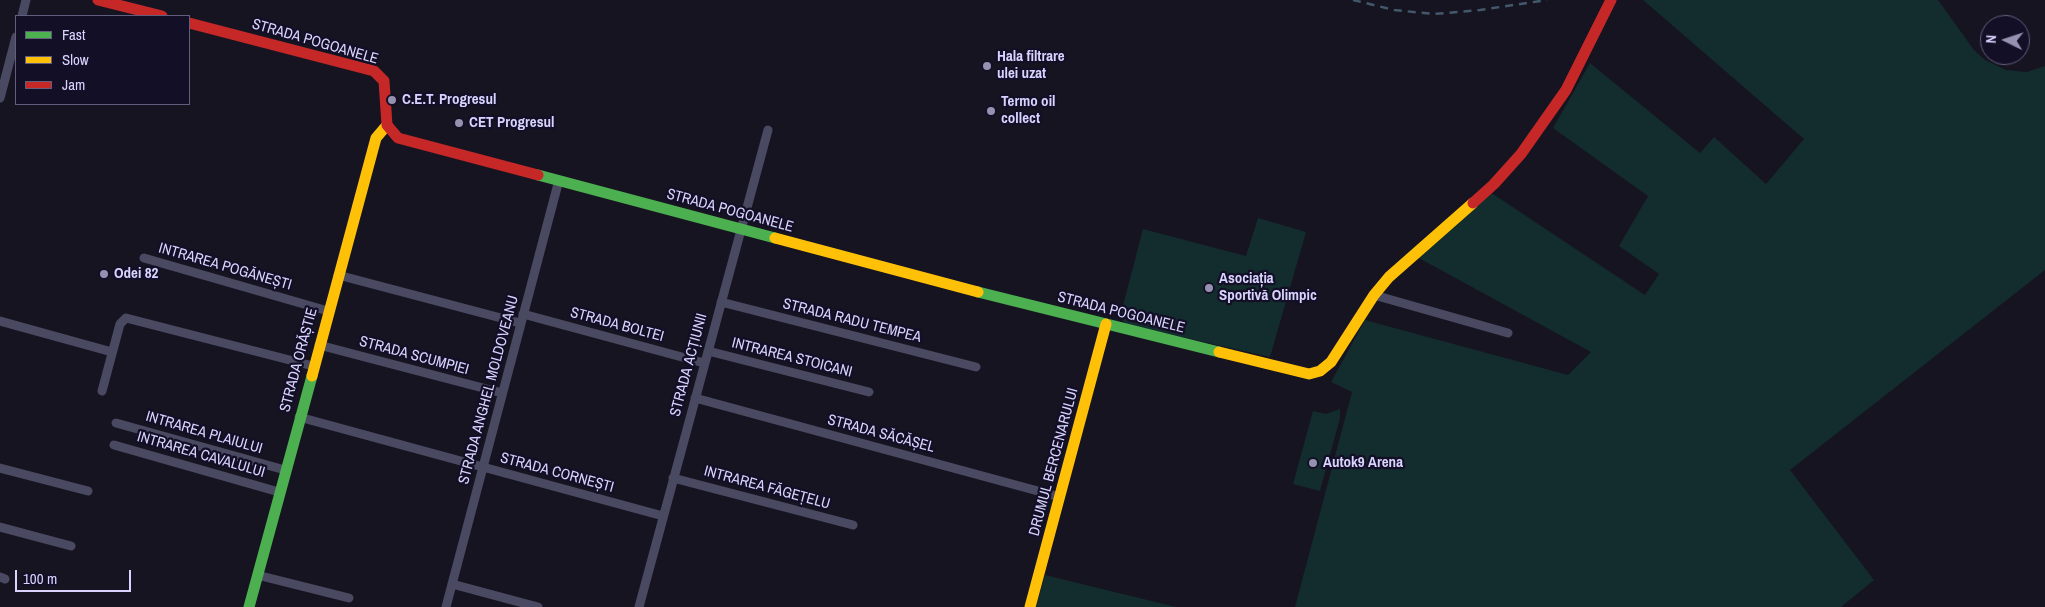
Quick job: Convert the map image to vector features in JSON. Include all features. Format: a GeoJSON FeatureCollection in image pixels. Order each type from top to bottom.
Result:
{"type":"FeatureCollection","features":[{"type":"Feature","properties":{"kind":"street"},"geometry":{"type":"LineString","coordinates":[[22,15],[26,0]]}},
{"type":"Feature","properties":{"kind":"street"},"geometry":{"type":"LineString","coordinates":[[98,0],[158,15]]}},
{"type":"Feature","properties":{"kind":"street"},"geometry":{"type":"LineString","coordinates":[[1508,333],[1374,295],[1404,262],[1480,196],[1521,154],[1566,90],[1612,0]]}},
{"type":"Feature","properties":{"kind":"street","name":"STRADA POGOANELE"},"geometry":{"type":"LineString","coordinates":[[190,23],[374,71],[384,81],[388,125],[398,138],[740,230],[1300,373],[1314,373],[1332,362],[1374,295]]}},
{"type":"Feature","properties":{"kind":"street"},"geometry":{"type":"LineString","coordinates":[[0,98],[15,41]]}},
{"type":"Feature","properties":{"kind":"street","name":"STRADA ORĂȘTIE"},"geometry":{"type":"LineString","coordinates":[[249,607],[376,138],[388,125]]}},
{"type":"Feature","properties":{"kind":"street","name":"STRADA ACȚIUNII"},"geometry":{"type":"LineString","coordinates":[[639,607],[768,130]]}},
{"type":"Feature","properties":{"kind":"street","name":"STRADA ANGHEL MOLDOVEANU"},"geometry":{"type":"LineString","coordinates":[[446,607],[559,180]]}},
{"type":"Feature","properties":{"kind":"street","name":"INTRAREA POGĂNEȘTI"},"geometry":{"type":"LineString","coordinates":[[144,258],[328,311]]}},
{"type":"Feature","properties":{"kind":"street","name":"STRADA BOLTEI"},"geometry":{"type":"LineString","coordinates":[[338,276],[704,363]]}},
{"type":"Feature","properties":{"kind":"street","name":"STRADA RADU TEMPEA"},"geometry":{"type":"LineString","coordinates":[[721,302],[976,367]]}},
{"type":"Feature","properties":{"kind":"street"},"geometry":{"type":"LineString","coordinates":[[102,391],[120,324],[123,319],[130,318],[313,366]]}},
{"type":"Feature","properties":{"kind":"street"},"geometry":{"type":"LineString","coordinates":[[0,321],[112,352]]}},
{"type":"Feature","properties":{"kind":"street","name":"DRUMUL BERCENARULUI"},"geometry":{"type":"LineString","coordinates":[[1030,607],[1106,324]]}},
{"type":"Feature","properties":{"kind":"street","name":"STRADA SCUMPIEI"},"geometry":{"type":"LineString","coordinates":[[319,345],[502,393]]}},
{"type":"Feature","properties":{"kind":"street","name":"INTRAREA STOICANI"},"geometry":{"type":"LineString","coordinates":[[708,350],[870,392]]}},
{"type":"Feature","properties":{"kind":"street","name":"STRADA SĂCĂȘEL"},"geometry":{"type":"LineString","coordinates":[[695,398],[1060,497]]}},
{"type":"Feature","properties":{"kind":"street","name":"STRADA CORNEȘTI"},"geometry":{"type":"LineString","coordinates":[[299,417],[663,516]]}},
{"type":"Feature","properties":{"kind":"street","name":"INTRAREA PLAIULUI"},"geometry":{"type":"LineString","coordinates":[[116,423],[285,470]]}},
{"type":"Feature","properties":{"kind":"street","name":"INTRAREA CAVALULUI"},"geometry":{"type":"LineString","coordinates":[[114,445],[280,492]]}},
{"type":"Feature","properties":{"kind":"street"},"geometry":{"type":"LineString","coordinates":[[0,468],[88,491]]}},
{"type":"Feature","properties":{"kind":"street","name":"INTRAREA FĂGEȚELU"},"geometry":{"type":"LineString","coordinates":[[673,478],[853,525]]}},
{"type":"Feature","properties":{"kind":"street"},"geometry":{"type":"LineString","coordinates":[[0,527],[71,546]]}},
{"type":"Feature","properties":{"kind":"street"},"geometry":{"type":"LineString","coordinates":[[257,575],[349,598]]}},
{"type":"Feature","properties":{"kind":"street"},"geometry":{"type":"LineString","coordinates":[[452,584],[538,607]]}},
{"type":"Feature","properties":{"kind":"green space"},"geometry":{"type":"Polygon","coordinates":[[[1643,0],[1938,0],[1980,55],[1980,65],[1996,65],[2006,70],[2027,72],[2045,66],[2045,270],[1790,470],[1874,580],[1841,607],[1295,607],[1352,392],[1331,382],[1365,320],[1568,375],[1591,352],[1417,257],[1490,192],[1645,295],[1659,274],[1619,246],[1648,196],[1553,128],[1590,63],[1700,153],[1714,137],[1766,184],[1804,139],[1643,0]]]}},
{"type":"Feature","properties":{"kind":"green space","name":"Asociația Sportivă Olimpic"},"geometry":{"type":"Polygon","coordinates":[[[1258,218],[1306,232],[1270,357],[1125,324],[1120,317],[1143,229],[1246,256],[1258,218]]]}},
{"type":"Feature","properties":{"kind":"green space","name":"Autok9 Arena"},"geometry":{"type":"Polygon","coordinates":[[[1340,409],[1340,418],[1320,491],[1293,484],[1313,411],[1326,414],[1340,409]]]}},
{"type":"Feature","properties":{"kind":"green space"},"geometry":{"type":"Polygon","coordinates":[[[1045,575],[1176,607],[1036,607],[1045,575]]]}},
{"type":"Feature","properties":{"kind":"railway"},"geometry":{"type":"LineString","coordinates":[[1353,0],[1394,10],[1434,14],[1480,10],[1547,0]]}},
{"type":"Feature","properties":{"kind":"traffic: fast"},"geometry":{"type":"LineString","coordinates":[[538,175],[775,238]]}},
{"type":"Feature","properties":{"kind":"traffic: fast"},"geometry":{"type":"LineString","coordinates":[[978,292],[1219,352]]}},
{"type":"Feature","properties":{"kind":"traffic: fast"},"geometry":{"type":"LineString","coordinates":[[249,607],[312,376]]}},
{"type":"Feature","properties":{"kind":"traffic: slow"},"geometry":{"type":"LineString","coordinates":[[312,376],[376,138],[387,125]]}},
{"type":"Feature","properties":{"kind":"traffic: slow"},"geometry":{"type":"LineString","coordinates":[[1219,352],[1309,374],[1320,371],[1331,362],[1374,295],[1389,277],[1473,203]]}},
{"type":"Feature","properties":{"kind":"traffic: slow"},"geometry":{"type":"LineString","coordinates":[[775,238],[978,292]]}},
{"type":"Feature","properties":{"kind":"traffic: slow"},"geometry":{"type":"LineString","coordinates":[[1030,607],[1106,324]]}},
{"type":"Feature","properties":{"kind":"traffic: jam"},"geometry":{"type":"LineString","coordinates":[[98,0],[158,15]]}},
{"type":"Feature","properties":{"kind":"traffic: jam"},"geometry":{"type":"LineString","coordinates":[[1473,203],[1494,184],[1521,154],[1566,90],[1611,0]]}},
{"type":"Feature","properties":{"kind":"traffic: jam"},"geometry":{"type":"LineString","coordinates":[[190,23],[374,71],[384,81],[387,125],[398,138],[538,175]]}},
{"type":"Feature","properties":{"kind":"place","name":"Hala filtrare ulei uzat"},"geometry":{"type":"Point","coordinates":[987,66]}},
{"type":"Feature","properties":{"kind":"place","name":"C.E.T. Progresul"},"geometry":{"type":"Point","coordinates":[392,100]}},
{"type":"Feature","properties":{"kind":"place","name":"Termo oil collect"},"geometry":{"type":"Point","coordinates":[991,111]}},
{"type":"Feature","properties":{"kind":"place","name":"CET Progresul"},"geometry":{"type":"Point","coordinates":[459,123]}},
{"type":"Feature","properties":{"kind":"place","name":"Odei 82"},"geometry":{"type":"Point","coordinates":[104,274]}},
{"type":"Feature","properties":{"kind":"place","name":"Asociația Sportivă Olimpic"},"geometry":{"type":"Point","coordinates":[1209,288]}},
{"type":"Feature","properties":{"kind":"place","name":"Autok9 Arena"},"geometry":{"type":"Point","coordinates":[1313,463]}}]}
